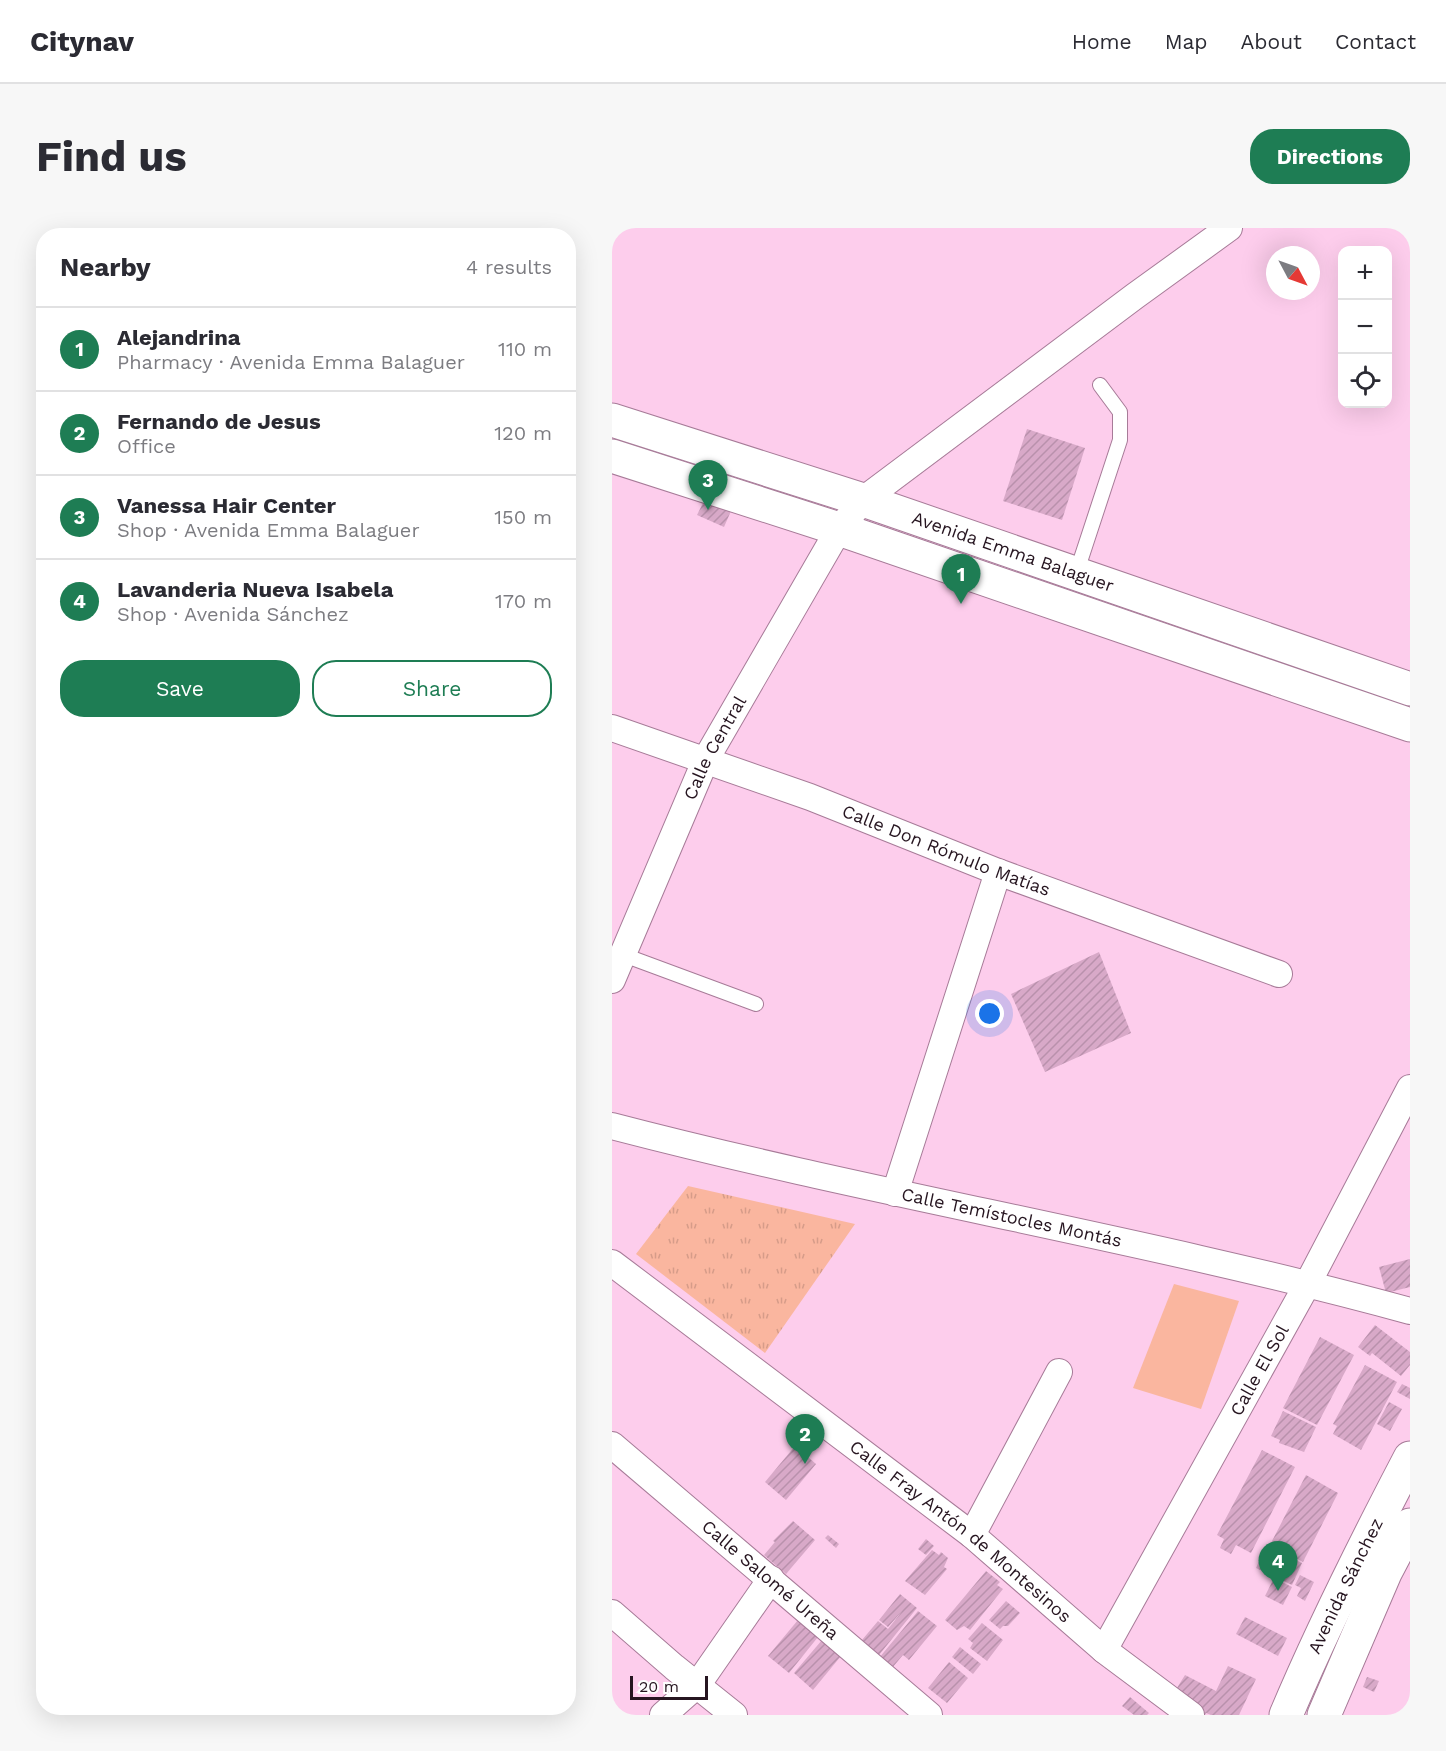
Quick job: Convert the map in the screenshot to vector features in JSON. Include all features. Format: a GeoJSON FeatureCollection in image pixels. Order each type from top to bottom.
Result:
{"type":"FeatureCollection","features":[{"type":"Feature","properties":{"kind":"street","name":"Calle Central"},"geometry":{"type":"LineString","coordinates":[[612,980],[621,954],[706,759],[839,530],[863,500],[1125,303],[1229,228]]}},
{"type":"Feature","properties":{"kind":"street","name":"Avenida Emma Balaguer"},"geometry":{"type":"LineString","coordinates":[[612,420],[863,500],[1410,689]]}},
{"type":"Feature","properties":{"kind":"street","name":"Avenida Emma Balaguer"},"geometry":{"type":"LineString","coordinates":[[612,456],[1409,721]]}},
{"type":"Feature","properties":{"kind":"street","name":"Calle Don Rómulo Matías"},"geometry":{"type":"LineString","coordinates":[[612,728],[810,797],[998,872],[1279,974]]}},
{"type":"Feature","properties":{"kind":"street"},"geometry":{"type":"LineString","coordinates":[[895,1193],[998,872]]}},
{"type":"Feature","properties":{"kind":"street","name":"Calle El Sol"},"geometry":{"type":"LineString","coordinates":[[1104,1650],[1308,1283],[1410,1088]]}},
{"type":"Feature","properties":{"kind":"street","name":"Calle Temístocles Montás"},"geometry":{"type":"LineString","coordinates":[[612,1126],[895,1193],[1308,1283],[1410,1311]]}},
{"type":"Feature","properties":{"kind":"street","name":"Calle Fray Antón de Montesinos"},"geometry":{"type":"LineString","coordinates":[[612,1263],[972,1535],[1104,1650],[1191,1715]]}},
{"type":"Feature","properties":{"kind":"street"},"geometry":{"type":"LineString","coordinates":[[972,1535],[1059,1372]]}},
{"type":"Feature","properties":{"kind":"street","name":"Calle Salomé Ureña"},"geometry":{"type":"LineString","coordinates":[[612,1445],[929,1715]]}},
{"type":"Feature","properties":{"kind":"street","name":"Avenida Sánchez"},"geometry":{"type":"LineString","coordinates":[[1286,1715],[1355,1564],[1410,1458]]}},
{"type":"Feature","properties":{"kind":"street","name":"Avenida Sánchez"},"geometry":{"type":"LineString","coordinates":[[1324,1715],[1385,1573],[1410,1525]]}},
{"type":"Feature","properties":{"kind":"street"},"geometry":{"type":"LineString","coordinates":[[663,1715],[698,1684],[771,1579]]}},
{"type":"Feature","properties":{"kind":"street"},"geometry":{"type":"LineString","coordinates":[[612,1613],[734,1715]]}},
{"type":"Feature","properties":{"kind":"lane"},"geometry":{"type":"LineString","coordinates":[[1076,574],[1120,440],[1120,412],[1100,385]]}},
{"type":"Feature","properties":{"kind":"lane"},"geometry":{"type":"LineString","coordinates":[[621,954],[756,1004]]}},
{"type":"Feature","properties":{"kind":"green space"},"geometry":{"type":"Polygon","coordinates":[[[688,1186],[855,1224],[765,1353],[636,1254],[688,1186]]]}},
{"type":"Feature","properties":{"kind":"green space"},"geometry":{"type":"Polygon","coordinates":[[[1174,1284],[1239,1301],[1201,1409],[1133,1388],[1174,1284]]]}},
{"type":"Feature","properties":{"kind":"building"},"geometry":{"type":"Polygon","coordinates":[[[1027,429],[1085,448],[1062,520],[1003,501],[1027,429]]]}},
{"type":"Feature","properties":{"kind":"building"},"geometry":{"type":"Polygon","coordinates":[[[705,499],[731,511],[724,527],[697,515],[705,499]]]}},
{"type":"Feature","properties":{"kind":"building"},"geometry":{"type":"Polygon","coordinates":[[[1099,952],[1131,1033],[1045,1072],[1011,994],[1099,952]]]}},
{"type":"Feature","properties":{"kind":"building"},"geometry":{"type":"Polygon","coordinates":[[[1410,1259],[1410,1287],[1386,1293],[1379,1267],[1410,1259]]]}},
{"type":"Feature","properties":{"kind":"building"},"geometry":{"type":"Polygon","coordinates":[[[1375,1325],[1410,1352],[1410,1365],[1401,1376],[1372,1353],[1370,1356],[1358,1347],[1375,1325]]]}},
{"type":"Feature","properties":{"kind":"building"},"geometry":{"type":"Polygon","coordinates":[[[1320,1337],[1354,1355],[1317,1425],[1283,1408],[1320,1337]]]}},
{"type":"Feature","properties":{"kind":"building"},"geometry":{"type":"Polygon","coordinates":[[[1365,1365],[1397,1382],[1361,1450],[1333,1434],[1337,1426],[1333,1424],[1365,1365]]]}},
{"type":"Feature","properties":{"kind":"building"},"geometry":{"type":"Polygon","coordinates":[[[1402,1384],[1410,1388],[1410,1399],[1397,1392],[1402,1384]]]}},
{"type":"Feature","properties":{"kind":"building"},"geometry":{"type":"Polygon","coordinates":[[[1389,1402],[1402,1409],[1390,1431],[1377,1424],[1389,1402]]]}},
{"type":"Feature","properties":{"kind":"building"},"geometry":{"type":"Polygon","coordinates":[[[1283,1411],[1316,1427],[1304,1452],[1279,1443],[1280,1440],[1271,1436],[1283,1411]]]}},
{"type":"Feature","properties":{"kind":"building"},"geometry":{"type":"Polygon","coordinates":[[[795,1446],[816,1464],[786,1500],[765,1482],[795,1446]]]}},
{"type":"Feature","properties":{"kind":"building"},"geometry":{"type":"Polygon","coordinates":[[[1262,1450],[1295,1467],[1251,1553],[1236,1545],[1231,1554],[1220,1548],[1224,1539],[1217,1535],[1262,1450]]]}},
{"type":"Feature","properties":{"kind":"building"},"geometry":{"type":"Polygon","coordinates":[[[1306,1475],[1338,1493],[1303,1562],[1270,1545],[1306,1475]]]}},
{"type":"Feature","properties":{"kind":"building"},"geometry":{"type":"Polygon","coordinates":[[[793,1521],[815,1540],[786,1574],[764,1555],[775,1542],[773,1541],[793,1521]]]}},
{"type":"Feature","properties":{"kind":"building"},"geometry":{"type":"Polygon","coordinates":[[[828,1535],[839,1544],[836,1548],[825,1538],[828,1535]]]}},
{"type":"Feature","properties":{"kind":"building"},"geometry":{"type":"Polygon","coordinates":[[[926,1539],[934,1546],[926,1555],[918,1549],[926,1539]]]}},
{"type":"Feature","properties":{"kind":"building"},"geometry":{"type":"Polygon","coordinates":[[[1266,1546],[1302,1563],[1292,1585],[1256,1568],[1266,1546]]]}},
{"type":"Feature","properties":{"kind":"building"},"geometry":{"type":"Polygon","coordinates":[[[932,1550],[939,1555],[941,1552],[948,1558],[944,1567],[947,1569],[925,1595],[905,1581],[932,1550]]]}},
{"type":"Feature","properties":{"kind":"building"},"geometry":{"type":"Polygon","coordinates":[[[986,1571],[1000,1582],[997,1585],[1003,1589],[970,1630],[964,1626],[957,1630],[945,1620],[986,1571]]]}},
{"type":"Feature","properties":{"kind":"building"},"geometry":{"type":"Polygon","coordinates":[[[1300,1575],[1314,1582],[1305,1601],[1297,1596],[1301,1588],[1295,1585],[1300,1575]]]}},
{"type":"Feature","properties":{"kind":"building"},"geometry":{"type":"Polygon","coordinates":[[[1274,1578],[1292,1587],[1283,1605],[1265,1596],[1274,1578]]]}},
{"type":"Feature","properties":{"kind":"building"},"geometry":{"type":"Polygon","coordinates":[[[900,1594],[917,1608],[879,1655],[862,1640],[878,1621],[888,1629],[903,1610],[888,1627],[879,1620],[900,1594]]]}},
{"type":"Feature","properties":{"kind":"building"},"geometry":{"type":"Polygon","coordinates":[[[1006,1601],[1020,1613],[1008,1626],[1000,1629],[989,1620],[1006,1601]]]}},
{"type":"Feature","properties":{"kind":"building"},"geometry":{"type":"Polygon","coordinates":[[[918,1611],[937,1626],[909,1660],[903,1655],[892,1668],[879,1658],[918,1611]]]}},
{"type":"Feature","properties":{"kind":"building"},"geometry":{"type":"Polygon","coordinates":[[[1245,1617],[1287,1638],[1278,1656],[1236,1634],[1245,1617]]]}},
{"type":"Feature","properties":{"kind":"building"},"geometry":{"type":"Polygon","coordinates":[[[798,1620],[818,1637],[789,1673],[768,1656],[798,1620]]]}},
{"type":"Feature","properties":{"kind":"building"},"geometry":{"type":"Polygon","coordinates":[[[982,1623],[1003,1640],[987,1661],[970,1648],[973,1643],[968,1639],[982,1623]]]}},
{"type":"Feature","properties":{"kind":"building"},"geometry":{"type":"Polygon","coordinates":[[[822,1640],[841,1656],[813,1690],[794,1673],[822,1640]]]}},
{"type":"Feature","properties":{"kind":"building"},"geometry":{"type":"Polygon","coordinates":[[[960,1647],[981,1664],[973,1674],[952,1657],[960,1647]]]}},
{"type":"Feature","properties":{"kind":"building"},"geometry":{"type":"Polygon","coordinates":[[[949,1662],[968,1678],[947,1703],[928,1688],[949,1662]]]}},
{"type":"Feature","properties":{"kind":"building"},"geometry":{"type":"Polygon","coordinates":[[[1228,1666],[1256,1679],[1239,1715],[1206,1713],[1201,1715],[1172,1696],[1185,1675],[1216,1691],[1228,1666]]]}},
{"type":"Feature","properties":{"kind":"building"},"geometry":{"type":"Polygon","coordinates":[[[1367,1677],[1379,1681],[1374,1692],[1363,1687],[1367,1677]]]}},
{"type":"Feature","properties":{"kind":"building"},"geometry":{"type":"Polygon","coordinates":[[[1130,1697],[1149,1713],[1134,1715],[1122,1706],[1130,1697]]]}},
{"type":"Feature","properties":{"kind":"place","name":"Vanessa Hair Center"},"geometry":{"type":"Point","coordinates":[708,510]}},
{"type":"Feature","properties":{"kind":"place","name":"Alejandrina"},"geometry":{"type":"Point","coordinates":[961,604]}},
{"type":"Feature","properties":{"kind":"place","name":"Fernando de Jesus"},"geometry":{"type":"Point","coordinates":[805,1464]}},
{"type":"Feature","properties":{"kind":"place","name":"Lavanderia Nueva Isabela"},"geometry":{"type":"Point","coordinates":[1278,1591]}}]}
